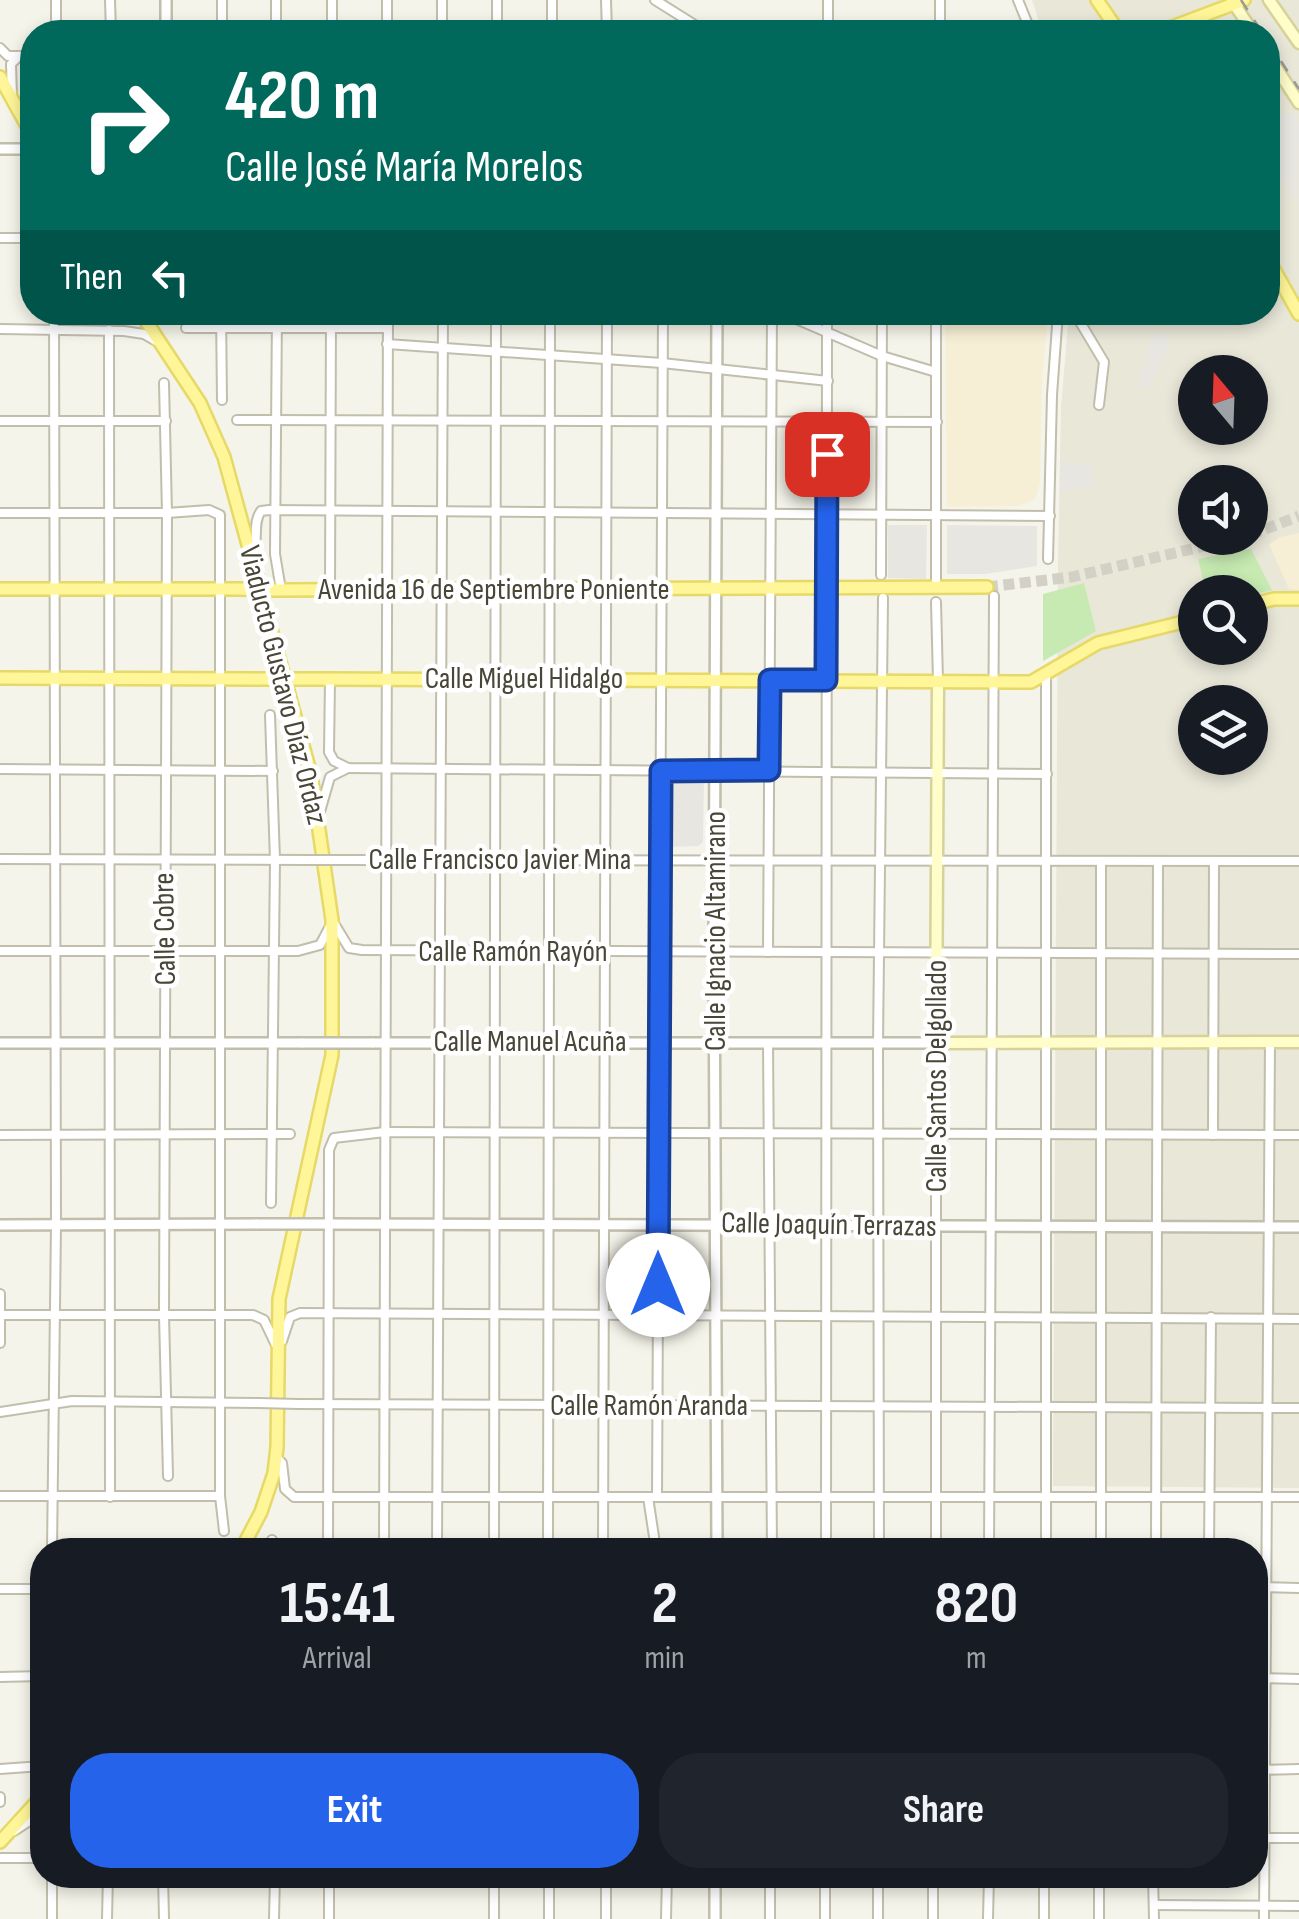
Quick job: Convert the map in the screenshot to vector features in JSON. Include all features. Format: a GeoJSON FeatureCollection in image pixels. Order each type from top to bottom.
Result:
{"type":"FeatureCollection","features":[{"type":"Feature","properties":{"kind":"main road"},"geometry":{"type":"LineString","coordinates":[[1269,0],[1299,43]]}},
{"type":"Feature","properties":{"kind":"main road"},"geometry":{"type":"LineString","coordinates":[[1190,20],[1236,2]]}},
{"type":"Feature","properties":{"kind":"main road"},"geometry":{"type":"LineString","coordinates":[[1280,73],[1298,101]]}},
{"type":"Feature","properties":{"kind":"main road"},"geometry":{"type":"LineString","coordinates":[[0,77],[20,112]]}},
{"type":"Feature","properties":{"kind":"main road"},"geometry":{"type":"LineString","coordinates":[[1280,279],[1298,308]]}},
{"type":"Feature","properties":{"kind":"main road","name":"Viaducto Gustavo Díaz Ordaz"},"geometry":{"type":"LineString","coordinates":[[148,325],[217,437],[311,774],[332,920],[332,1055],[279,1299],[276,1458],[269,1491],[247,1538]]}},
{"type":"Feature","properties":{"kind":"main road","name":"Avenida 16 de Septiembre Poniente"},"geometry":{"type":"LineString","coordinates":[[0,589],[990,592]]}},
{"type":"Feature","properties":{"kind":"main road"},"geometry":{"type":"LineString","coordinates":[[1268,601],[1299,599]]}},
{"type":"Feature","properties":{"kind":"main road"},"geometry":{"type":"LineString","coordinates":[[1046,675],[1098,643],[1178,623]]}},
{"type":"Feature","properties":{"kind":"main road","name":"Calle Miguel Hidalgo"},"geometry":{"type":"LineString","coordinates":[[0,678],[1031,682],[1046,675]]}},
{"type":"Feature","properties":{"kind":"main road","name":"Calle Santos Delgollado"},"geometry":{"type":"LineString","coordinates":[[936,1043],[938,681]]}},
{"type":"Feature","properties":{"kind":"main road","name":"Calle Manuel Acuña"},"geometry":{"type":"LineString","coordinates":[[936,1043],[1299,1042]]}},
{"type":"Feature","properties":{"kind":"main road"},"geometry":{"type":"LineString","coordinates":[[3,1838],[30,1809]]}},
{"type":"Feature","properties":{"kind":"street"},"geometry":{"type":"LineString","coordinates":[[660,2],[688,20]]}},
{"type":"Feature","properties":{"kind":"street"},"geometry":{"type":"LineString","coordinates":[[1,51],[19,56]]}},
{"type":"Feature","properties":{"kind":"street"},"geometry":{"type":"LineString","coordinates":[[12,97],[10,64],[19,56]]}},
{"type":"Feature","properties":{"kind":"street"},"geometry":{"type":"LineString","coordinates":[[52,1538],[56,1225],[55,325]]}},
{"type":"Feature","properties":{"kind":"street"},"geometry":{"type":"LineString","coordinates":[[221,325],[222,400]]}},
{"type":"Feature","properties":{"kind":"street"},"geometry":{"type":"LineString","coordinates":[[277,325],[279,590]]}},
{"type":"Feature","properties":{"kind":"street"},"geometry":{"type":"LineString","coordinates":[[438,1538],[443,325]]}},
{"type":"Feature","properties":{"kind":"street"},"geometry":{"type":"LineString","coordinates":[[494,1538],[496,325]]}},
{"type":"Feature","properties":{"kind":"street"},"geometry":{"type":"LineString","coordinates":[[548,1538],[550,325]]}},
{"type":"Feature","properties":{"kind":"street"},"geometry":{"type":"LineString","coordinates":[[603,1538],[607,325]]}},
{"type":"Feature","properties":{"kind":"street"},"geometry":{"type":"LineString","coordinates":[[655,1538],[663,325]]}},
{"type":"Feature","properties":{"kind":"street","name":"Calle Ignacio Altamirano"},"geometry":{"type":"LineString","coordinates":[[717,325],[717,1538]]}},
{"type":"Feature","properties":{"kind":"street"},"geometry":{"type":"LineString","coordinates":[[768,952],[772,325]]}},
{"type":"Feature","properties":{"kind":"street"},"geometry":{"type":"LineString","coordinates":[[808,325],[882,356],[936,372]]}},
{"type":"Feature","properties":{"kind":"street"},"geometry":{"type":"LineString","coordinates":[[826,1538],[827,325]]}},
{"type":"Feature","properties":{"kind":"street"},"geometry":{"type":"LineString","coordinates":[[881,575],[882,325]]}},
{"type":"Feature","properties":{"kind":"street"},"geometry":{"type":"LineString","coordinates":[[936,325],[936,580]]}},
{"type":"Feature","properties":{"kind":"street"},"geometry":{"type":"LineString","coordinates":[[1048,559],[1057,325]]}},
{"type":"Feature","properties":{"kind":"street"},"geometry":{"type":"LineString","coordinates":[[1082,325],[1104,362],[1099,405]]}},
{"type":"Feature","properties":{"kind":"street"},"geometry":{"type":"LineString","coordinates":[[186,328],[388,328],[384,1538]]}},
{"type":"Feature","properties":{"kind":"street"},"geometry":{"type":"LineString","coordinates":[[330,590],[332,328]]}},
{"type":"Feature","properties":{"kind":"street"},"geometry":{"type":"LineString","coordinates":[[0,329],[136,332],[160,344]]}},
{"type":"Feature","properties":{"kind":"street"},"geometry":{"type":"LineString","coordinates":[[109,330],[110,1498]]}},
{"type":"Feature","properties":{"kind":"street"},"geometry":{"type":"LineString","coordinates":[[388,344],[662,363],[828,381]]}},
{"type":"Feature","properties":{"kind":"street","name":"Calle Cobre"},"geometry":{"type":"LineString","coordinates":[[164,383],[164,1315],[168,1476]]}},
{"type":"Feature","properties":{"kind":"street"},"geometry":{"type":"LineString","coordinates":[[236,420],[936,422]]}},
{"type":"Feature","properties":{"kind":"street"},"geometry":{"type":"LineString","coordinates":[[0,421],[166,421]]}},
{"type":"Feature","properties":{"kind":"street"},"geometry":{"type":"LineString","coordinates":[[250,554],[256,546],[258,514],[276,510],[1050,516]]}},
{"type":"Feature","properties":{"kind":"street"},"geometry":{"type":"LineString","coordinates":[[0,513],[218,512],[220,1496],[224,1531]]}},
{"type":"Feature","properties":{"kind":"street"},"geometry":{"type":"LineString","coordinates":[[989,1538],[994,681],[990,592]]}},
{"type":"Feature","properties":{"kind":"street"},"geometry":{"type":"LineString","coordinates":[[880,1538],[878,1044],[883,598]]}},
{"type":"Feature","properties":{"kind":"street","name":"Calle Santos Delgollado"},"geometry":{"type":"LineString","coordinates":[[936,602],[938,681]]}},
{"type":"Feature","properties":{"kind":"street"},"geometry":{"type":"LineString","coordinates":[[1046,675],[1046,1538]]}},
{"type":"Feature","properties":{"kind":"street"},"geometry":{"type":"LineString","coordinates":[[326,679],[330,752],[334,762],[348,768],[1047,774]]}},
{"type":"Feature","properties":{"kind":"street"},"geometry":{"type":"LineString","coordinates":[[270,715],[275,860],[270,1203]]}},
{"type":"Feature","properties":{"kind":"street"},"geometry":{"type":"LineString","coordinates":[[319,815],[330,777],[348,768]]}},
{"type":"Feature","properties":{"kind":"street"},"geometry":{"type":"LineString","coordinates":[[0,769],[273,771]]}},
{"type":"Feature","properties":{"kind":"street","name":"Calle Francisco Javier Mina"},"geometry":{"type":"LineString","coordinates":[[0,858],[1299,862]]}},
{"type":"Feature","properties":{"kind":"street"},"geometry":{"type":"LineString","coordinates":[[1101,861],[1101,1538]]}},
{"type":"Feature","properties":{"kind":"street"},"geometry":{"type":"LineString","coordinates":[[1156,1538],[1158,862]]}},
{"type":"Feature","properties":{"kind":"street"},"geometry":{"type":"LineString","coordinates":[[1213,1134],[1214,862]]}},
{"type":"Feature","properties":{"kind":"street"},"geometry":{"type":"LineString","coordinates":[[0,951],[274,952],[316,948],[323,942],[332,920]]}},
{"type":"Feature","properties":{"kind":"street","name":"Calle Ramón Rayón"},"geometry":{"type":"LineString","coordinates":[[332,920],[350,948],[384,951],[1299,954]]}},
{"type":"Feature","properties":{"kind":"street"},"geometry":{"type":"LineString","coordinates":[[768,1042],[772,1538]]}},
{"type":"Feature","properties":{"kind":"street"},"geometry":{"type":"LineString","coordinates":[[1266,1538],[1270,1042]]}},
{"type":"Feature","properties":{"kind":"street","name":"Calle Manuel Acuña"},"geometry":{"type":"LineString","coordinates":[[0,1043],[936,1043]]}},
{"type":"Feature","properties":{"kind":"street","name":"Calle Santos Delgollado"},"geometry":{"type":"LineString","coordinates":[[936,1043],[936,1538]]}},
{"type":"Feature","properties":{"kind":"street"},"geometry":{"type":"LineString","coordinates":[[328,1538],[327,1224],[329,1144],[334,1138],[385,1132],[1299,1135]]}},
{"type":"Feature","properties":{"kind":"street"},"geometry":{"type":"LineString","coordinates":[[0,1135],[290,1134]]}},
{"type":"Feature","properties":{"kind":"street","name":"Calle Joaquín Terrazas"},"geometry":{"type":"LineString","coordinates":[[0,1225],[1299,1226]]}},
{"type":"Feature","properties":{"kind":"street"},"geometry":{"type":"LineString","coordinates":[[0,1294],[0,1343]]}},
{"type":"Feature","properties":{"kind":"street"},"geometry":{"type":"LineString","coordinates":[[278,1349],[288,1320],[296,1314],[1299,1319]]}},
{"type":"Feature","properties":{"kind":"street"},"geometry":{"type":"LineString","coordinates":[[0,1315],[253,1315],[264,1320],[278,1349]]}},
{"type":"Feature","properties":{"kind":"street"},"geometry":{"type":"LineString","coordinates":[[1209,1538],[1212,1317]]}},
{"type":"Feature","properties":{"kind":"street","name":"Calle Ramón Aranda"},"geometry":{"type":"LineString","coordinates":[[0,1412],[54,1402],[1299,1408]]}},
{"type":"Feature","properties":{"kind":"street"},"geometry":{"type":"LineString","coordinates":[[276,1458],[282,1463],[286,1489],[294,1497],[1299,1497]]}},
{"type":"Feature","properties":{"kind":"street"},"geometry":{"type":"LineString","coordinates":[[0,1496],[220,1496]]}},
{"type":"Feature","properties":{"kind":"street"},"geometry":{"type":"LineString","coordinates":[[0,1588],[30,1589]]}},
{"type":"Feature","properties":{"kind":"street"},"geometry":{"type":"LineString","coordinates":[[1268,1588],[1299,1588]]}},
{"type":"Feature","properties":{"kind":"street"},"geometry":{"type":"LineString","coordinates":[[0,1677],[30,1676]]}},
{"type":"Feature","properties":{"kind":"street"},"geometry":{"type":"LineString","coordinates":[[1268,1678],[1299,1679]]}},
{"type":"Feature","properties":{"kind":"street"},"geometry":{"type":"LineString","coordinates":[[0,1768],[30,1767]]}},
{"type":"Feature","properties":{"kind":"street"},"geometry":{"type":"LineString","coordinates":[[1268,1770],[1299,1769]]}},
{"type":"Feature","properties":{"kind":"street"},"geometry":{"type":"LineString","coordinates":[[3,1838],[30,1821]]}},
{"type":"Feature","properties":{"kind":"street"},"geometry":{"type":"LineString","coordinates":[[1268,1838],[1299,1838]]}},
{"type":"Feature","properties":{"kind":"street"},"geometry":{"type":"LineString","coordinates":[[0,1858],[30,1858]]}},
{"type":"Feature","properties":{"kind":"street"},"geometry":{"type":"LineString","coordinates":[[52,1888],[52,1919]]}},
{"type":"Feature","properties":{"kind":"street"},"geometry":{"type":"LineString","coordinates":[[108,1888],[108,1919]]}},
{"type":"Feature","properties":{"kind":"street"},"geometry":{"type":"LineString","coordinates":[[164,1888],[164,1919]]}},
{"type":"Feature","properties":{"kind":"street"},"geometry":{"type":"LineString","coordinates":[[274,1888],[274,1919]]}},
{"type":"Feature","properties":{"kind":"street"},"geometry":{"type":"LineString","coordinates":[[329,1888],[329,1919]]}},
{"type":"Feature","properties":{"kind":"street"},"geometry":{"type":"LineString","coordinates":[[494,1888],[494,1919]]}},
{"type":"Feature","properties":{"kind":"street"},"geometry":{"type":"LineString","coordinates":[[549,1888],[549,1919]]}},
{"type":"Feature","properties":{"kind":"street"},"geometry":{"type":"LineString","coordinates":[[606,1888],[606,1919]]}},
{"type":"Feature","properties":{"kind":"street"},"geometry":{"type":"LineString","coordinates":[[666,1919],[667,1888]]}},
{"type":"Feature","properties":{"kind":"street"},"geometry":{"type":"LineString","coordinates":[[714,1919],[715,1888]]}},
{"type":"Feature","properties":{"kind":"street"},"geometry":{"type":"LineString","coordinates":[[770,1888],[770,1919]]}},
{"type":"Feature","properties":{"kind":"street"},"geometry":{"type":"LineString","coordinates":[[825,1888],[825,1919]]}},
{"type":"Feature","properties":{"kind":"street"},"geometry":{"type":"LineString","coordinates":[[878,1888],[878,1919]]}},
{"type":"Feature","properties":{"kind":"street"},"geometry":{"type":"LineString","coordinates":[[933,1888],[933,1919]]}},
{"type":"Feature","properties":{"kind":"street"},"geometry":{"type":"LineString","coordinates":[[988,1919],[989,1888]]}},
{"type":"Feature","properties":{"kind":"street"},"geometry":{"type":"LineString","coordinates":[[1044,1888],[1044,1919]]}},
{"type":"Feature","properties":{"kind":"street"},"geometry":{"type":"LineString","coordinates":[[1098,1919],[1099,1888]]}},
{"type":"Feature","properties":{"kind":"street"},"geometry":{"type":"LineString","coordinates":[[1154,1888],[1154,1919]]}},
{"type":"Feature","properties":{"kind":"street"},"geometry":{"type":"LineString","coordinates":[[1263,1888],[1264,1919]]}},
{"type":"Feature","properties":{"kind":"street"},"geometry":{"type":"LineString","coordinates":[[1154,1905],[1299,1906]]}},
{"type":"Feature","properties":{"kind":"shaded area"},"geometry":{"type":"Polygon","coordinates":[[[1032,0],[1299,0],[1299,1488],[1053,1486],[1061,407],[1068,325],[1280,325],[1280,20],[1039,20],[1032,0]]]}},
{"type":"Feature","properties":{"kind":"shaded area"},"geometry":{"type":"Polygon","coordinates":[[[1293,114],[1299,123],[1298,204],[1280,176],[1280,115],[1293,114]]]}},
{"type":"Feature","properties":{"kind":"shaded area"},"geometry":{"type":"Polygon","coordinates":[[[945,325],[1047,325],[1040,484],[1035,499],[1019,506],[947,507],[945,325]]]}},
{"type":"Feature","properties":{"kind":"shaded area"},"geometry":{"type":"Polygon","coordinates":[[[1166,332],[1169,347],[1148,389],[1139,386],[1149,341],[1166,332]]]}},
{"type":"Feature","properties":{"kind":"shaded area"},"geometry":{"type":"Polygon","coordinates":[[[1060,462],[1091,466],[1094,486],[1060,492],[1060,462]]]}},
{"type":"Feature","properties":{"kind":"shaded area"},"geometry":{"type":"Polygon","coordinates":[[[888,525],[927,525],[926,579],[888,578],[888,525]]]}},
{"type":"Feature","properties":{"kind":"shaded area"},"geometry":{"type":"Polygon","coordinates":[[[947,525],[1037,526],[1037,566],[985,574],[947,574],[947,525]]]}},
{"type":"Feature","properties":{"kind":"shaded area"},"geometry":{"type":"Polygon","coordinates":[[[1299,533],[1299,590],[1289,589],[1269,544],[1299,533]]]}},
{"type":"Feature","properties":{"kind":"shaded area"},"geometry":{"type":"Polygon","coordinates":[[[665,781],[704,781],[703,842],[699,846],[665,847],[665,781]]]}},
{"type":"Feature","properties":{"kind":"green space"},"geometry":{"type":"Polygon","coordinates":[[[1254,555],[1264,575],[1202,575],[1198,559],[1254,555]]]}},
{"type":"Feature","properties":{"kind":"green space"},"geometry":{"type":"Polygon","coordinates":[[[1084,583],[1096,631],[1043,661],[1043,594],[1084,583]]]}},
{"type":"Feature","properties":{"kind":"tunnel"},"geometry":{"type":"LineString","coordinates":[[1268,528],[1299,516]]}},
{"type":"Feature","properties":{"kind":"tunnel"},"geometry":{"type":"LineString","coordinates":[[987,587],[1072,577],[1178,552]]}},
{"type":"Feature","properties":{"kind":"railway"},"geometry":{"type":"LineString","coordinates":[[1241,0],[1254,20]]}},
{"type":"Feature","properties":{"kind":"railway"},"geometry":{"type":"LineString","coordinates":[[1280,60],[1299,89]]}},
{"type":"Feature","properties":{"kind":"route"},"geometry":{"type":"LineString","coordinates":[[658,1285],[661,771],[769,770],[770,680],[826,680],[827,454]]}}]}
